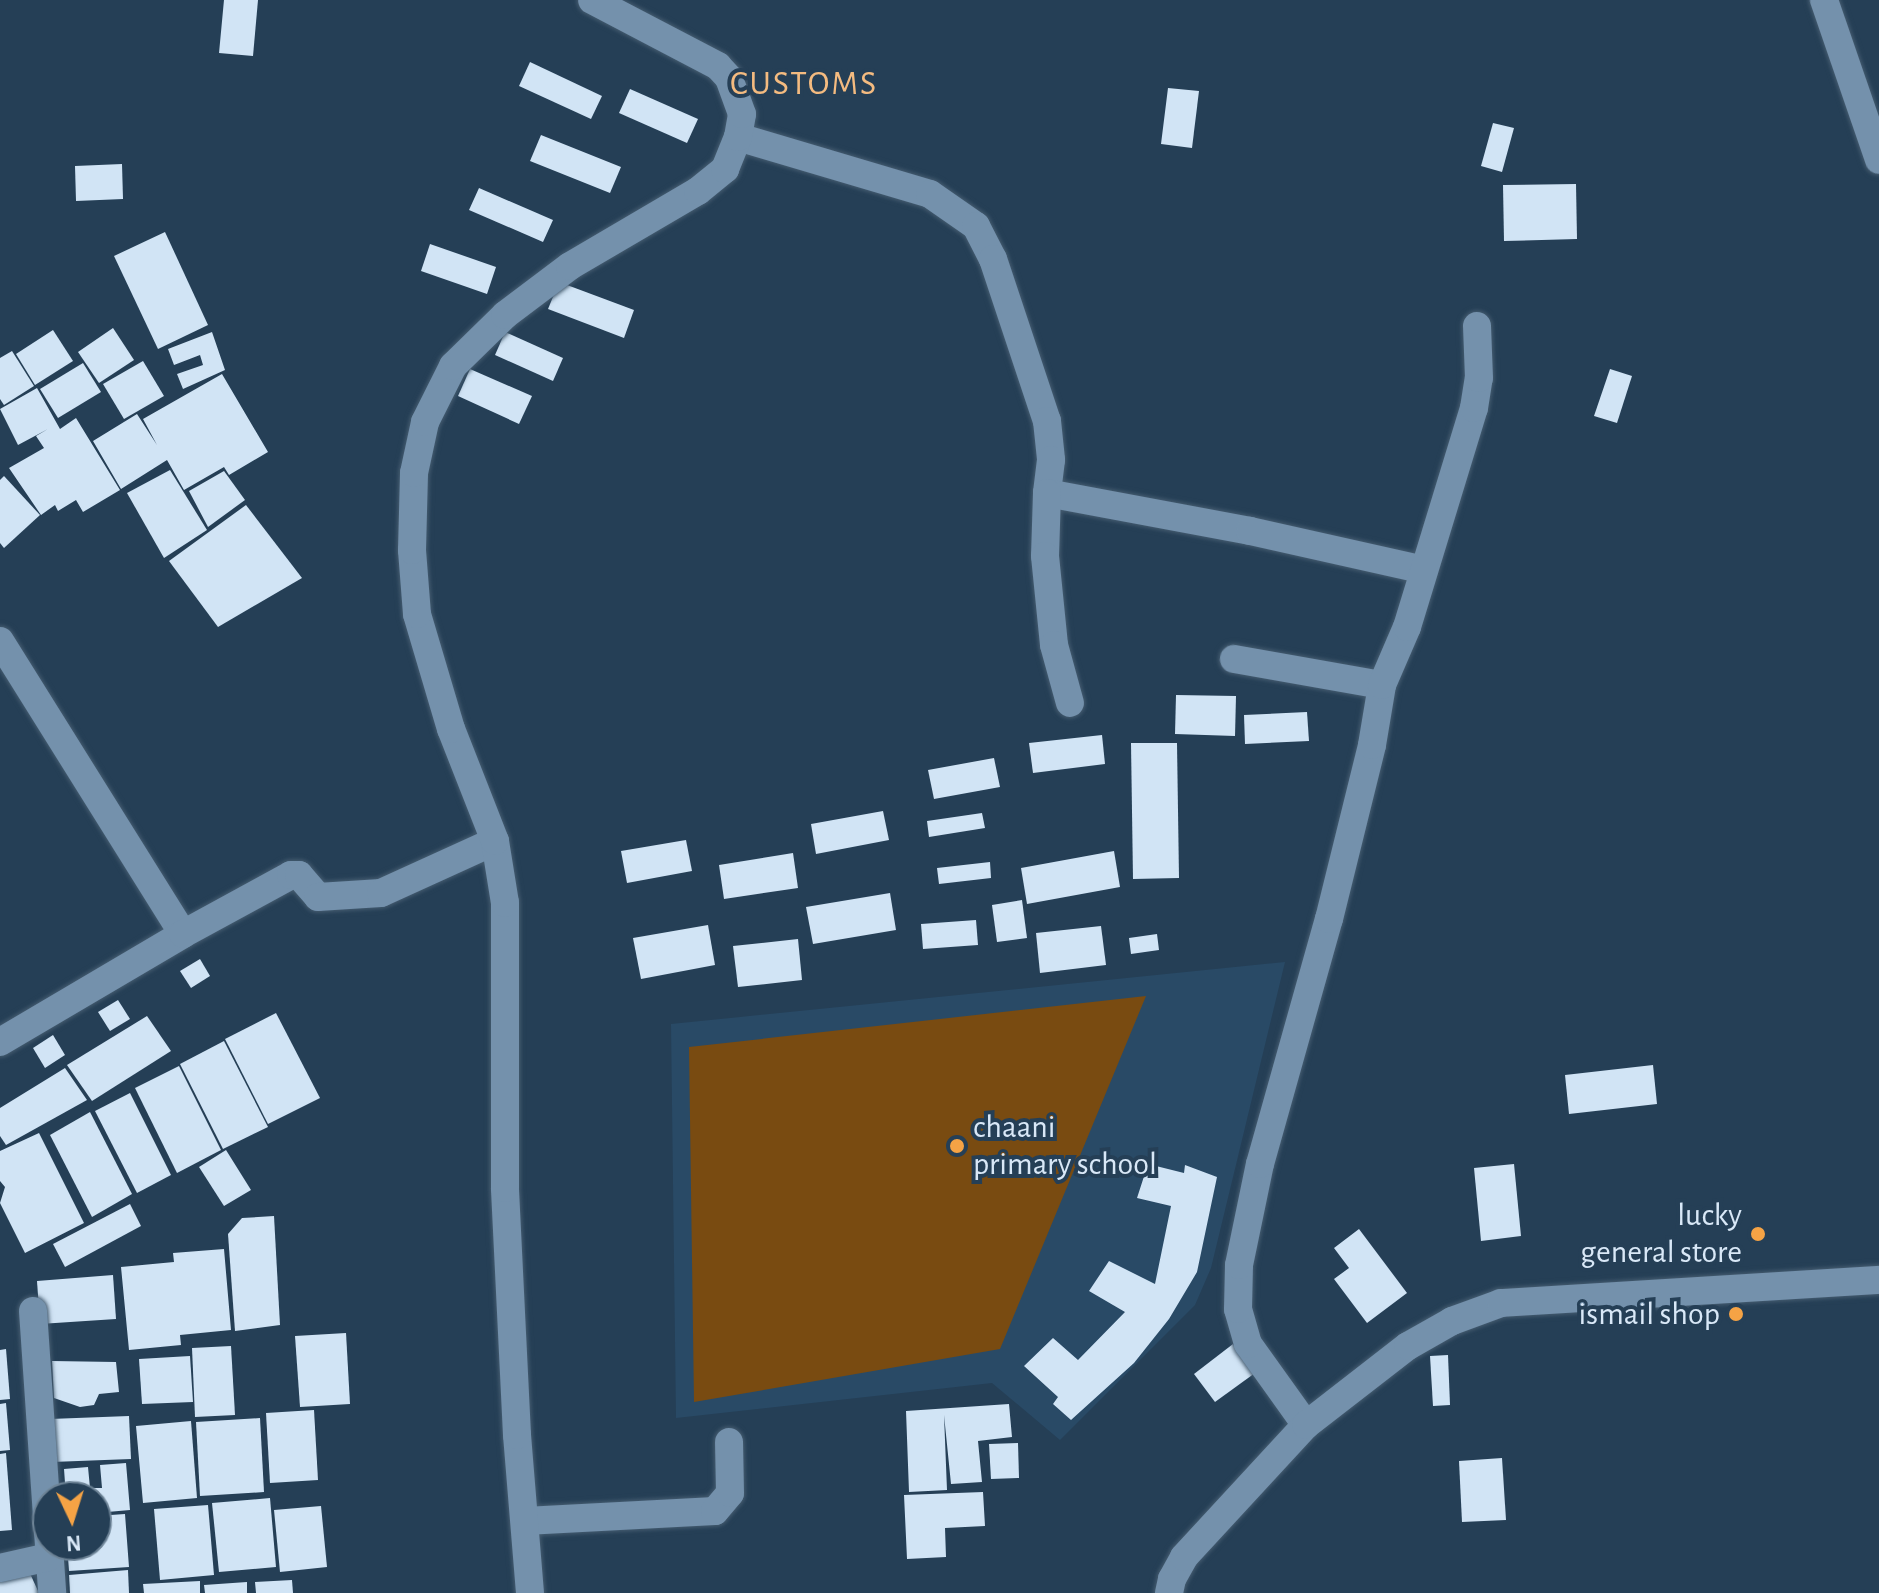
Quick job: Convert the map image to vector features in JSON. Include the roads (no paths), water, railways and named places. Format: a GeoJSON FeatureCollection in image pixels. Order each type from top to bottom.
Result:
{"type":"FeatureCollection","features":[{"type":"Feature","properties":{"kind":"street"},"geometry":{"type":"LineString","coordinates":[[530,1593],[505,1188],[505,903],[495,841],[451,729],[417,614],[412,550],[414,473],[425,422],[453,366],[505,315],[570,266],[698,191],[725,169],[738,137],[742,114],[729,78],[718,66],[592,0]]}},
{"type":"Feature","properties":{"kind":"street"},"geometry":{"type":"LineString","coordinates":[[1824,0],[1879,160]]}},
{"type":"Feature","properties":{"kind":"street"},"geometry":{"type":"LineString","coordinates":[[738,137],[930,194],[976,226],[993,259],[1047,421],[1051,460],[1045,544],[1054,645],[1070,703]]}},
{"type":"Feature","properties":{"kind":"street"},"geometry":{"type":"LineString","coordinates":[[1306,1425],[1248,1344],[1238,1309],[1239,1265],[1260,1164],[1361,788],[1382,685],[1407,627],[1474,408],[1479,351],[1477,326]]}},
{"type":"Feature","properties":{"kind":"street"},"geometry":{"type":"LineString","coordinates":[[1047,493],[1250,531],[1424,570]]}},
{"type":"Feature","properties":{"kind":"street"},"geometry":{"type":"LineString","coordinates":[[0,641],[183,934]]}},
{"type":"Feature","properties":{"kind":"street"},"geometry":{"type":"LineString","coordinates":[[1234,659],[1382,685]]}},
{"type":"Feature","properties":{"kind":"street"},"geometry":{"type":"LineString","coordinates":[[0,1042],[183,934],[291,875],[299,875],[320,898],[381,893],[495,841]]}},
{"type":"Feature","properties":{"kind":"street"},"geometry":{"type":"LineString","coordinates":[[1169,1593],[1172,1579],[1184,1557],[1306,1425],[1408,1346],[1452,1321],[1501,1303],[1879,1280]]}},
{"type":"Feature","properties":{"kind":"street"},"geometry":{"type":"LineString","coordinates":[[33,1311],[44,1481]]}},
{"type":"Feature","properties":{"kind":"street"},"geometry":{"type":"LineString","coordinates":[[525,1521],[715,1511],[730,1493],[729,1442]]}},
{"type":"Feature","properties":{"kind":"street"},"geometry":{"type":"LineString","coordinates":[[0,1568],[32,1561]]}},
{"type":"Feature","properties":{"kind":"street"},"geometry":{"type":"LineString","coordinates":[[49,1561],[52,1593]]}},
{"type":"Feature","properties":{"kind":"place","name":"chaani primary school"},"geometry":{"type":"Point","coordinates":[957,1146]}},
{"type":"Feature","properties":{"kind":"place","name":"lucky general store"},"geometry":{"type":"Point","coordinates":[1758,1234]}},
{"type":"Feature","properties":{"kind":"place","name":"ismail shop"},"geometry":{"type":"Point","coordinates":[1736,1314]}},
{"type":"Feature","properties":{"kind":"district","name":"CUSTOMS"},"geometry":{"type":"Point","coordinates":[804,85]}}]}
